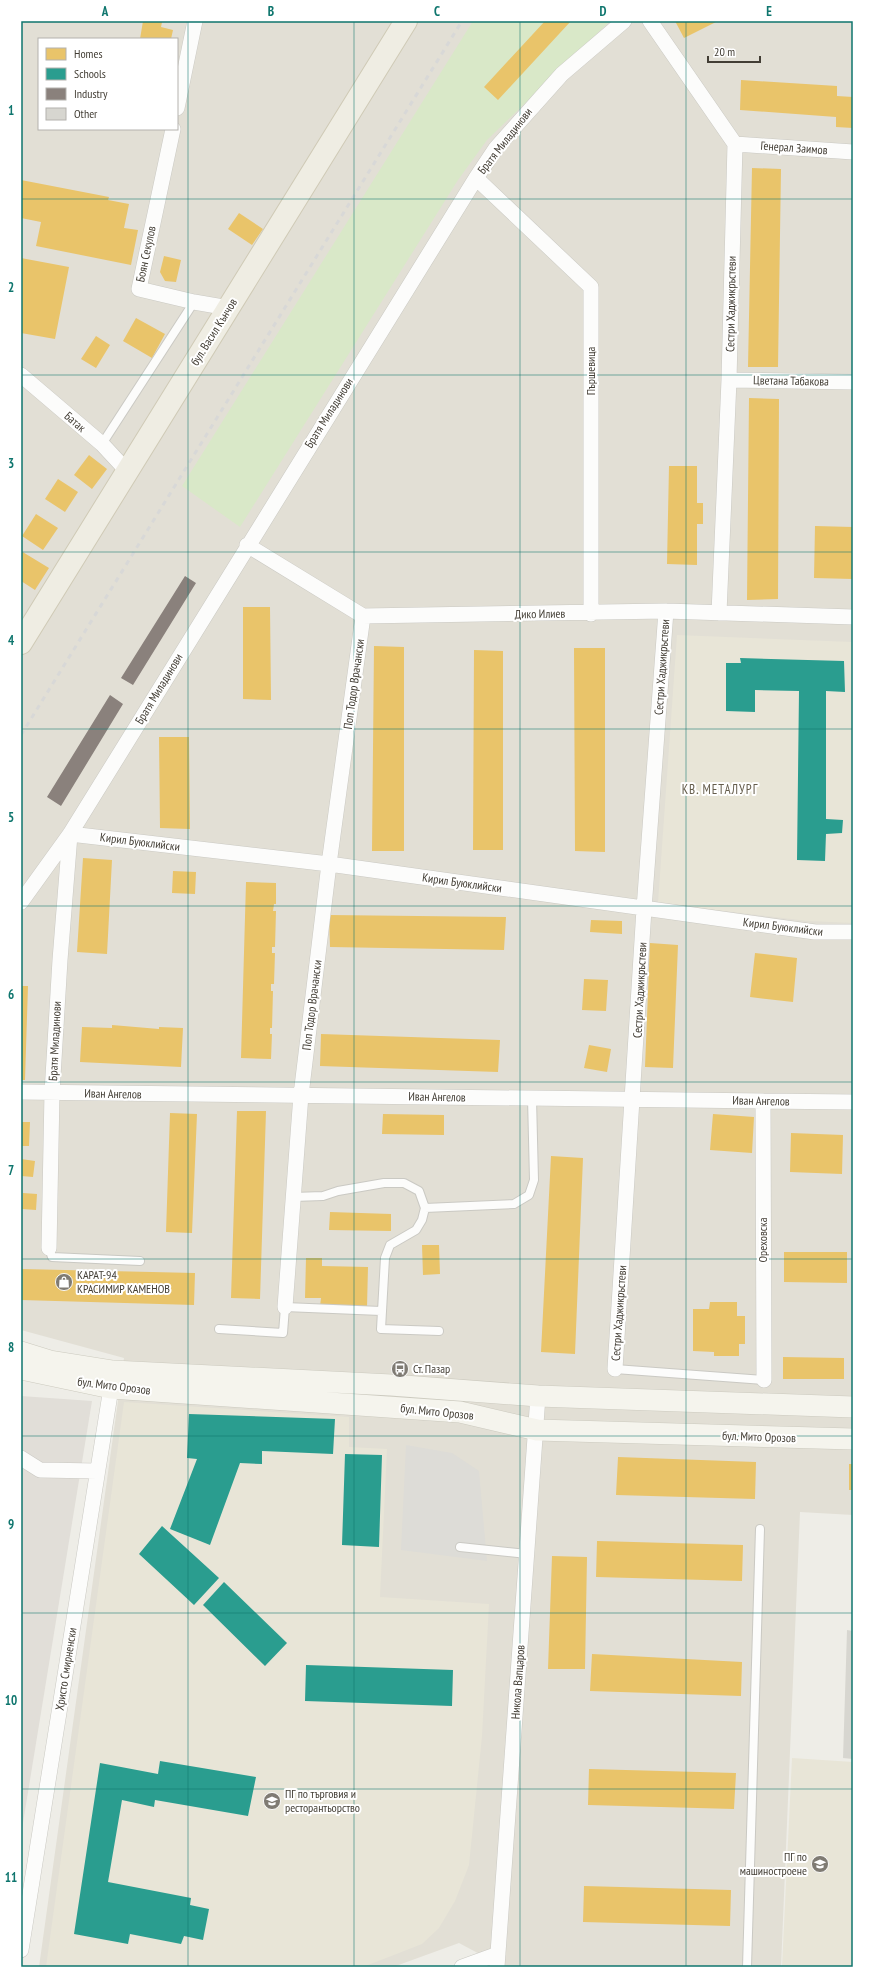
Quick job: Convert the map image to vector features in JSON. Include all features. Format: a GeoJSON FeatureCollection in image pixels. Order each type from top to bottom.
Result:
{"type":"FeatureCollection","features":[{"type":"Feature","properties":{"kind":"main road","name":"бул. Васил Кънчов"},"geometry":{"type":"LineString","coordinates":[[21,643],[406,21]]}},
{"type":"Feature","properties":{"kind":"main road","name":"бул. Мито Орозов"},"geometry":{"type":"LineString","coordinates":[[21,1352],[50,1361],[113,1371],[391,1385],[538,1396],[853,1407]]}},
{"type":"Feature","properties":{"kind":"main road","name":"бул. Мито Орозов"},"geometry":{"type":"LineString","coordinates":[[21,1369],[110,1388],[460,1412],[536,1430],[853,1440]]}},
{"type":"Feature","properties":{"kind":"street"},"geometry":{"type":"LineString","coordinates":[[178,103],[195,21]]}},
{"type":"Feature","properties":{"kind":"street","name":"Братя Миладинови"},"geometry":{"type":"LineString","coordinates":[[21,902],[70,834],[247,545],[496,148],[518,121],[562,74],[624,21]]}},
{"type":"Feature","properties":{"kind":"street"},"geometry":{"type":"LineString","coordinates":[[650,21],[735,144]]}},
{"type":"Feature","properties":{"kind":"street","name":"Боян Секулов"},"geometry":{"type":"LineString","coordinates":[[173,130],[139,289],[194,302],[229,308]]}},
{"type":"Feature","properties":{"kind":"street","name":"Генерал Заимов"},"geometry":{"type":"LineString","coordinates":[[735,144],[853,152]]}},
{"type":"Feature","properties":{"kind":"street","name":"Сестри Хаджикръстеви"},"geometry":{"type":"LineString","coordinates":[[719,613],[729,380],[735,144]]}},
{"type":"Feature","properties":{"kind":"street","name":"Пършевица"},"geometry":{"type":"LineString","coordinates":[[476,178],[590,287],[591,614]]}},
{"type":"Feature","properties":{"kind":"street","name":"Батак"},"geometry":{"type":"LineString","coordinates":[[21,375],[102,444],[128,471]]}},
{"type":"Feature","properties":{"kind":"street","name":"Цветана Табакова"},"geometry":{"type":"LineString","coordinates":[[729,380],[853,382]]}},
{"type":"Feature","properties":{"kind":"street"},"geometry":{"type":"LineString","coordinates":[[247,545],[363,616]]}},
{"type":"Feature","properties":{"kind":"street","name":"Сестри Хаджикръстеви"},"geometry":{"type":"LineString","coordinates":[[615,1369],[644,909],[666,611]]}},
{"type":"Feature","properties":{"kind":"street","name":"Дико Илиев"},"geometry":{"type":"LineString","coordinates":[[363,616],[591,614],[666,611],[853,617]]}},
{"type":"Feature","properties":{"kind":"street","name":"Поп Тодор Врачански"},"geometry":{"type":"LineString","coordinates":[[285,1307],[301,1095],[329,864],[363,616]]}},
{"type":"Feature","properties":{"kind":"street","name":"Братя Миладинови"},"geometry":{"type":"LineString","coordinates":[[49,1248],[52,1093],[60,960],[70,834]]}},
{"type":"Feature","properties":{"kind":"street","name":"Кирил Буюклийски"},"geometry":{"type":"LineString","coordinates":[[70,834],[329,864],[815,932],[853,932]]}},
{"type":"Feature","properties":{"kind":"street","name":"Иван Ангелов"},"geometry":{"type":"LineString","coordinates":[[21,1092],[853,1102]]}},
{"type":"Feature","properties":{"kind":"street","name":"Ореховска"},"geometry":{"type":"LineString","coordinates":[[763,1101],[764,1380]]}},
{"type":"Feature","properties":{"kind":"street","name":"Христо Смирненски"},"geometry":{"type":"LineString","coordinates":[[21,1950],[110,1388]]}},
{"type":"Feature","properties":{"kind":"street","name":"Никола Вапцаров"},"geometry":{"type":"LineString","coordinates":[[497,1960],[538,1396]]}},
{"type":"Feature","properties":{"kind":"street"},"geometry":{"type":"LineString","coordinates":[[21,1458],[40,1470],[97,1471]]}},
{"type":"Feature","properties":{"kind":"street"},"geometry":{"type":"LineString","coordinates":[[462,1967],[497,1960]]}},
{"type":"Feature","properties":{"kind":"lane"},"geometry":{"type":"LineString","coordinates":[[102,444],[194,302]]}},
{"type":"Feature","properties":{"kind":"lane"},"geometry":{"type":"LineString","coordinates":[[425,1208],[514,1204],[529,1195],[534,1180],[532,1098]]}},
{"type":"Feature","properties":{"kind":"lane"},"geometry":{"type":"LineString","coordinates":[[293,1197],[323,1196],[338,1191],[384,1183],[404,1183],[419,1191],[425,1208],[416,1230],[390,1245],[385,1258],[381,1328],[439,1331]]}},
{"type":"Feature","properties":{"kind":"lane"},"geometry":{"type":"LineString","coordinates":[[49,1248],[52,1257],[140,1261]]}},
{"type":"Feature","properties":{"kind":"lane"},"geometry":{"type":"LineString","coordinates":[[285,1307],[381,1311]]}},
{"type":"Feature","properties":{"kind":"lane","name":"Поп Тодор Врачански"},"geometry":{"type":"LineString","coordinates":[[220,1329],[283,1333],[285,1307]]}},
{"type":"Feature","properties":{"kind":"lane"},"geometry":{"type":"LineString","coordinates":[[615,1369],[764,1380]]}},
{"type":"Feature","properties":{"kind":"lane"},"geometry":{"type":"LineString","coordinates":[[747,1967],[760,1529]]}},
{"type":"Feature","properties":{"kind":"lane"},"geometry":{"type":"LineString","coordinates":[[460,1547],[527,1554]]}},
{"type":"Feature","properties":{"kind":"shaded area"},"geometry":{"type":"Polygon","coordinates":[[[21,21],[853,21],[853,1515],[800,1512],[781,1967],[504,1967],[459,1943],[393,1967],[39,1967],[124,1358],[21,1330],[21,21]]]}},
{"type":"Feature","properties":{"kind":"shaded area"},"geometry":{"type":"Polygon","coordinates":[[[677,635],[853,642],[853,923],[808,921],[658,903],[677,635]]]}},
{"type":"Feature","properties":{"kind":"shaded area"},"geometry":{"type":"Polygon","coordinates":[[[21,1396],[92,1401],[21,1835],[21,1396]]]}},
{"type":"Feature","properties":{"kind":"shaded area"},"geometry":{"type":"Polygon","coordinates":[[[124,1402],[349,1417],[349,1447],[387,1449],[380,1597],[489,1604],[482,1736],[469,1865],[455,1901],[439,1928],[422,1944],[363,1967],[46,1967],[124,1402]]]}},
{"type":"Feature","properties":{"kind":"shaded area"},"geometry":{"type":"Polygon","coordinates":[[[406,1445],[452,1453],[479,1471],[487,1561],[401,1550],[406,1445]]]}},
{"type":"Feature","properties":{"kind":"shaded area","name":"ПГ по машиностроене"},"geometry":{"type":"Polygon","coordinates":[[[792,1758],[853,1762],[853,1967],[782,1967],[792,1758]]]}},
{"type":"Feature","properties":{"kind":"green space"},"geometry":{"type":"Polygon","coordinates":[[[473,21],[610,21],[487,140],[458,180],[240,527],[182,486],[473,21]]]}},
{"type":"Feature","properties":{"kind":"building: Homes"},"geometry":{"type":"Polygon","coordinates":[[[143,21],[162,22],[161,27],[173,30],[171,38],[140,38],[143,21]]]}},
{"type":"Feature","properties":{"kind":"building: Homes"},"geometry":{"type":"Polygon","coordinates":[[[545,21],[571,21],[498,100],[484,87],[545,21]]]}},
{"type":"Feature","properties":{"kind":"building: Homes"},"geometry":{"type":"Polygon","coordinates":[[[675,21],[718,21],[684,38],[675,21]]]}},
{"type":"Feature","properties":{"kind":"building: Homes"},"geometry":{"type":"Polygon","coordinates":[[[741,80],[837,86],[837,96],[853,97],[853,128],[836,127],[836,117],[740,110],[741,80]]]}},
{"type":"Feature","properties":{"kind":"building: Homes"},"geometry":{"type":"Polygon","coordinates":[[[752,168],[781,169],[778,367],[748,367],[752,168]]]}},
{"type":"Feature","properties":{"kind":"building: Homes"},"geometry":{"type":"Polygon","coordinates":[[[21,180],[109,197],[108,200],[129,204],[124,228],[138,230],[131,265],[36,246],[41,222],[21,218],[21,180]]]}},
{"type":"Feature","properties":{"kind":"building: Homes"},"geometry":{"type":"Polygon","coordinates":[[[239,213],[263,229],[252,245],[228,229],[239,213]]]}},
{"type":"Feature","properties":{"kind":"building: Homes"},"geometry":{"type":"Polygon","coordinates":[[[164,256],[181,260],[176,282],[165,281],[160,272],[164,256]]]}},
{"type":"Feature","properties":{"kind":"building: Homes"},"geometry":{"type":"Polygon","coordinates":[[[21,258],[69,267],[55,339],[21,333],[21,258]]]}},
{"type":"Feature","properties":{"kind":"building: Homes"},"geometry":{"type":"Polygon","coordinates":[[[136,318],[165,334],[152,358],[123,341],[136,318]]]}},
{"type":"Feature","properties":{"kind":"building: Homes"},"geometry":{"type":"Polygon","coordinates":[[[96,336],[110,345],[96,368],[81,359],[96,336]]]}},
{"type":"Feature","properties":{"kind":"building: Homes"},"geometry":{"type":"Polygon","coordinates":[[[749,398],[779,399],[778,599],[747,600],[749,398]]]}},
{"type":"Feature","properties":{"kind":"building: Homes"},"geometry":{"type":"Polygon","coordinates":[[[89,455],[107,469],[92,489],[74,475],[89,455]]]}},
{"type":"Feature","properties":{"kind":"building: Homes"},"geometry":{"type":"Polygon","coordinates":[[[669,466],[697,466],[697,503],[703,503],[703,524],[697,524],[697,565],[667,564],[669,466]]]}},
{"type":"Feature","properties":{"kind":"building: Homes"},"geometry":{"type":"Polygon","coordinates":[[[58,479],[78,492],[65,512],[45,499],[58,479]]]}},
{"type":"Feature","properties":{"kind":"building: Homes"},"geometry":{"type":"Polygon","coordinates":[[[36,514],[58,528],[43,550],[22,536],[36,514]]]}},
{"type":"Feature","properties":{"kind":"building: Homes"},"geometry":{"type":"Polygon","coordinates":[[[815,526],[853,527],[853,579],[814,578],[815,526]]]}},
{"type":"Feature","properties":{"kind":"building: Homes"},"geometry":{"type":"Polygon","coordinates":[[[21,551],[49,568],[35,590],[21,581],[21,551]]]}},
{"type":"Feature","properties":{"kind":"building: Homes"},"geometry":{"type":"Polygon","coordinates":[[[243,607],[270,607],[271,700],[243,699],[243,607]]]}},
{"type":"Feature","properties":{"kind":"building: Homes"},"geometry":{"type":"Polygon","coordinates":[[[374,646],[404,647],[404,851],[372,851],[374,646]]]}},
{"type":"Feature","properties":{"kind":"building: Homes"},"geometry":{"type":"Polygon","coordinates":[[[574,648],[605,648],[605,852],[575,851],[574,648]]]}},
{"type":"Feature","properties":{"kind":"building: Homes"},"geometry":{"type":"Polygon","coordinates":[[[474,650],[503,651],[503,850],[473,850],[474,650]]]}},
{"type":"Feature","properties":{"kind":"building: Homes"},"geometry":{"type":"Polygon","coordinates":[[[159,737],[189,737],[190,829],[160,828],[159,737]]]}},
{"type":"Feature","properties":{"kind":"building: Homes"},"geometry":{"type":"Polygon","coordinates":[[[83,858],[112,860],[107,954],[77,952],[83,858]]]}},
{"type":"Feature","properties":{"kind":"building: Homes"},"geometry":{"type":"Polygon","coordinates":[[[173,871],[196,872],[195,894],[172,893],[173,871]]]}},
{"type":"Feature","properties":{"kind":"building: Homes"},"geometry":{"type":"Polygon","coordinates":[[[246,882],[276,883],[276,904],[274,904],[273,911],[276,911],[275,947],[272,947],[272,953],[275,953],[274,984],[271,984],[271,991],[273,991],[272,1028],[270,1028],[270,1034],[272,1034],[271,1059],[241,1058],[246,882]]]}},
{"type":"Feature","properties":{"kind":"building: Homes"},"geometry":{"type":"Polygon","coordinates":[[[329,915],[506,917],[504,950],[330,947],[329,915]]]}},
{"type":"Feature","properties":{"kind":"building: Homes"},"geometry":{"type":"Polygon","coordinates":[[[591,920],[622,921],[622,934],[590,932],[591,920]]]}},
{"type":"Feature","properties":{"kind":"building: Homes"},"geometry":{"type":"Polygon","coordinates":[[[650,943],[678,945],[673,1068],[645,1067],[650,943]]]}},
{"type":"Feature","properties":{"kind":"building: Homes"},"geometry":{"type":"Polygon","coordinates":[[[755,953],[797,958],[793,1002],[750,997],[755,953]]]}},
{"type":"Feature","properties":{"kind":"building: Homes"},"geometry":{"type":"Polygon","coordinates":[[[584,979],[608,980],[606,1011],[582,1010],[584,979]]]}},
{"type":"Feature","properties":{"kind":"building: Homes"},"geometry":{"type":"Polygon","coordinates":[[[21,986],[28,986],[25,1080],[21,1080],[21,986]]]}},
{"type":"Feature","properties":{"kind":"building: Homes"},"geometry":{"type":"Polygon","coordinates":[[[112,1025],[159,1029],[159,1027],[183,1028],[181,1067],[80,1062],[82,1027],[112,1028],[112,1025]]]}},
{"type":"Feature","properties":{"kind":"building: Homes"},"geometry":{"type":"Polygon","coordinates":[[[321,1034],[500,1040],[498,1072],[320,1066],[321,1034]]]}},
{"type":"Feature","properties":{"kind":"building: Homes"},"geometry":{"type":"Polygon","coordinates":[[[589,1045],[611,1049],[607,1072],[584,1068],[589,1045]]]}},
{"type":"Feature","properties":{"kind":"building: Homes"},"geometry":{"type":"Polygon","coordinates":[[[237,1111],[266,1111],[260,1299],[231,1298],[237,1111]]]}},
{"type":"Feature","properties":{"kind":"building: Homes"},"geometry":{"type":"Polygon","coordinates":[[[170,1113],[197,1114],[192,1233],[166,1232],[170,1113]]]}},
{"type":"Feature","properties":{"kind":"building: Homes"},"geometry":{"type":"Polygon","coordinates":[[[383,1114],[444,1115],[444,1135],[382,1134],[383,1114]]]}},
{"type":"Feature","properties":{"kind":"building: Homes"},"geometry":{"type":"Polygon","coordinates":[[[713,1114],[754,1117],[752,1153],[710,1150],[713,1114]]]}},
{"type":"Feature","properties":{"kind":"building: Homes"},"geometry":{"type":"Polygon","coordinates":[[[21,1122],[30,1122],[29,1146],[21,1146],[21,1122]]]}},
{"type":"Feature","properties":{"kind":"building: Homes"},"geometry":{"type":"Polygon","coordinates":[[[791,1133],[843,1135],[842,1174],[790,1172],[791,1133]]]}},
{"type":"Feature","properties":{"kind":"building: Homes"},"geometry":{"type":"Polygon","coordinates":[[[551,1156],[583,1158],[575,1354],[541,1352],[551,1156]]]}},
{"type":"Feature","properties":{"kind":"building: Homes"},"geometry":{"type":"Polygon","coordinates":[[[21,1159],[35,1161],[33,1177],[21,1176],[21,1159]]]}},
{"type":"Feature","properties":{"kind":"building: Homes"},"geometry":{"type":"Polygon","coordinates":[[[23,1193],[37,1194],[36,1210],[22,1209],[23,1193]]]}},
{"type":"Feature","properties":{"kind":"building: Homes"},"geometry":{"type":"Polygon","coordinates":[[[330,1212],[391,1214],[391,1231],[329,1230],[330,1212]]]}},
{"type":"Feature","properties":{"kind":"building: Homes"},"geometry":{"type":"Polygon","coordinates":[[[422,1245],[439,1245],[440,1274],[423,1275],[422,1245]]]}},
{"type":"Feature","properties":{"kind":"building: Homes"},"geometry":{"type":"Polygon","coordinates":[[[784,1252],[847,1252],[847,1283],[784,1282],[784,1252]]]}},
{"type":"Feature","properties":{"kind":"building: Homes"},"geometry":{"type":"Polygon","coordinates":[[[306,1258],[322,1258],[322,1266],[368,1267],[367,1307],[320,1306],[321,1298],[305,1298],[306,1258]]]}},
{"type":"Feature","properties":{"kind":"building: Homes"},"geometry":{"type":"Polygon","coordinates":[[[21,1269],[195,1273],[194,1305],[21,1300],[21,1269]]]}},
{"type":"Feature","properties":{"kind":"building: Homes"},"geometry":{"type":"Polygon","coordinates":[[[710,1302],[737,1302],[737,1316],[745,1316],[745,1344],[739,1344],[739,1356],[714,1356],[714,1352],[693,1351],[693,1309],[709,1309],[710,1302]]]}},
{"type":"Feature","properties":{"kind":"building: Homes"},"geometry":{"type":"Polygon","coordinates":[[[783,1357],[844,1358],[844,1379],[783,1379],[783,1357]]]}},
{"type":"Feature","properties":{"kind":"building: Homes"},"geometry":{"type":"Polygon","coordinates":[[[618,1457],[756,1462],[755,1499],[616,1495],[618,1457]]]}},
{"type":"Feature","properties":{"kind":"building: Homes"},"geometry":{"type":"Polygon","coordinates":[[[849,1464],[853,1464],[853,1490],[849,1490],[849,1464]]]}},
{"type":"Feature","properties":{"kind":"building: Homes"},"geometry":{"type":"Polygon","coordinates":[[[597,1541],[743,1545],[742,1581],[596,1577],[597,1541]]]}},
{"type":"Feature","properties":{"kind":"building: Homes"},"geometry":{"type":"Polygon","coordinates":[[[552,1556],[587,1557],[585,1669],[548,1669],[552,1556]]]}},
{"type":"Feature","properties":{"kind":"building: Homes"},"geometry":{"type":"Polygon","coordinates":[[[592,1654],[742,1662],[741,1696],[590,1691],[592,1654]]]}},
{"type":"Feature","properties":{"kind":"building: Homes"},"geometry":{"type":"Polygon","coordinates":[[[589,1769],[736,1773],[734,1809],[588,1805],[589,1769]]]}},
{"type":"Feature","properties":{"kind":"building: Homes"},"geometry":{"type":"Polygon","coordinates":[[[584,1886],[731,1890],[730,1926],[583,1922],[584,1886]]]}},
{"type":"Feature","properties":{"kind":"building: Schools"},"geometry":{"type":"Polygon","coordinates":[[[740,658],[844,661],[845,692],[826,691],[826,819],[843,820],[842,833],[826,834],[825,861],[797,860],[799,691],[755,690],[755,712],[726,711],[726,663],[741,663],[740,658]]]}},
{"type":"Feature","properties":{"kind":"building: Schools"},"geometry":{"type":"Polygon","coordinates":[[[189,1414],[335,1419],[333,1454],[262,1451],[262,1464],[240,1463],[210,1545],[170,1529],[197,1459],[187,1458],[189,1414]]]}},
{"type":"Feature","properties":{"kind":"building: Schools"},"geometry":{"type":"Polygon","coordinates":[[[345,1454],[382,1455],[379,1547],[342,1545],[345,1454]]]}},
{"type":"Feature","properties":{"kind":"building: Schools"},"geometry":{"type":"Polygon","coordinates":[[[162,1526],[219,1578],[194,1605],[139,1554],[162,1526]]]}},
{"type":"Feature","properties":{"kind":"building: Schools"},"geometry":{"type":"Polygon","coordinates":[[[224,1582],[287,1643],[265,1666],[203,1605],[224,1582]]]}},
{"type":"Feature","properties":{"kind":"building: Schools"},"geometry":{"type":"Polygon","coordinates":[[[306,1665],[453,1670],[452,1706],[305,1701],[306,1665]]]}},
{"type":"Feature","properties":{"kind":"building: Schools"},"geometry":{"type":"Polygon","coordinates":[[[160,1761],[256,1777],[248,1816],[155,1800],[154,1807],[122,1800],[108,1882],[191,1898],[190,1905],[209,1909],[203,1940],[184,1936],[181,1944],[130,1934],[128,1944],[74,1934],[100,1763],[158,1774],[160,1761]]]}},
{"type":"Feature","properties":{"kind":"building: Industry"},"geometry":{"type":"Polygon","coordinates":[[[185,576],[196,583],[133,685],[121,678],[185,576]]]}},
{"type":"Feature","properties":{"kind":"building: Industry"},"geometry":{"type":"Polygon","coordinates":[[[110,695],[123,704],[61,806],[47,797],[110,695]]]}},
{"type":"Feature","properties":{"kind":"building: Other"},"geometry":{"type":"Polygon","coordinates":[[[847,1630],[853,1631],[853,1759],[843,1758],[847,1630]]]}},
{"type":"Feature","properties":{"kind":"railway"},"geometry":{"type":"LineString","coordinates":[[21,735],[462,21]]}},
{"type":"Feature","properties":{"kind":"place","name":"КАРАТ-94 КРАСИМИР КАМЕНОВ"},"geometry":{"type":"Point","coordinates":[64,1282]}},
{"type":"Feature","properties":{"kind":"place","name":"Ст. Пазар"},"geometry":{"type":"Point","coordinates":[400,1369]}},
{"type":"Feature","properties":{"kind":"place","name":"ПГ по търговия и ресторантьорство"},"geometry":{"type":"Point","coordinates":[272,1801]}},
{"type":"Feature","properties":{"kind":"place","name":"ПГ по машиностроене"},"geometry":{"type":"Point","coordinates":[820,1864]}},
{"type":"Feature","properties":{"kind":"district","name":"КВ. МЕТАЛУРГ"},"geometry":{"type":"Point","coordinates":[720,789]}}]}
